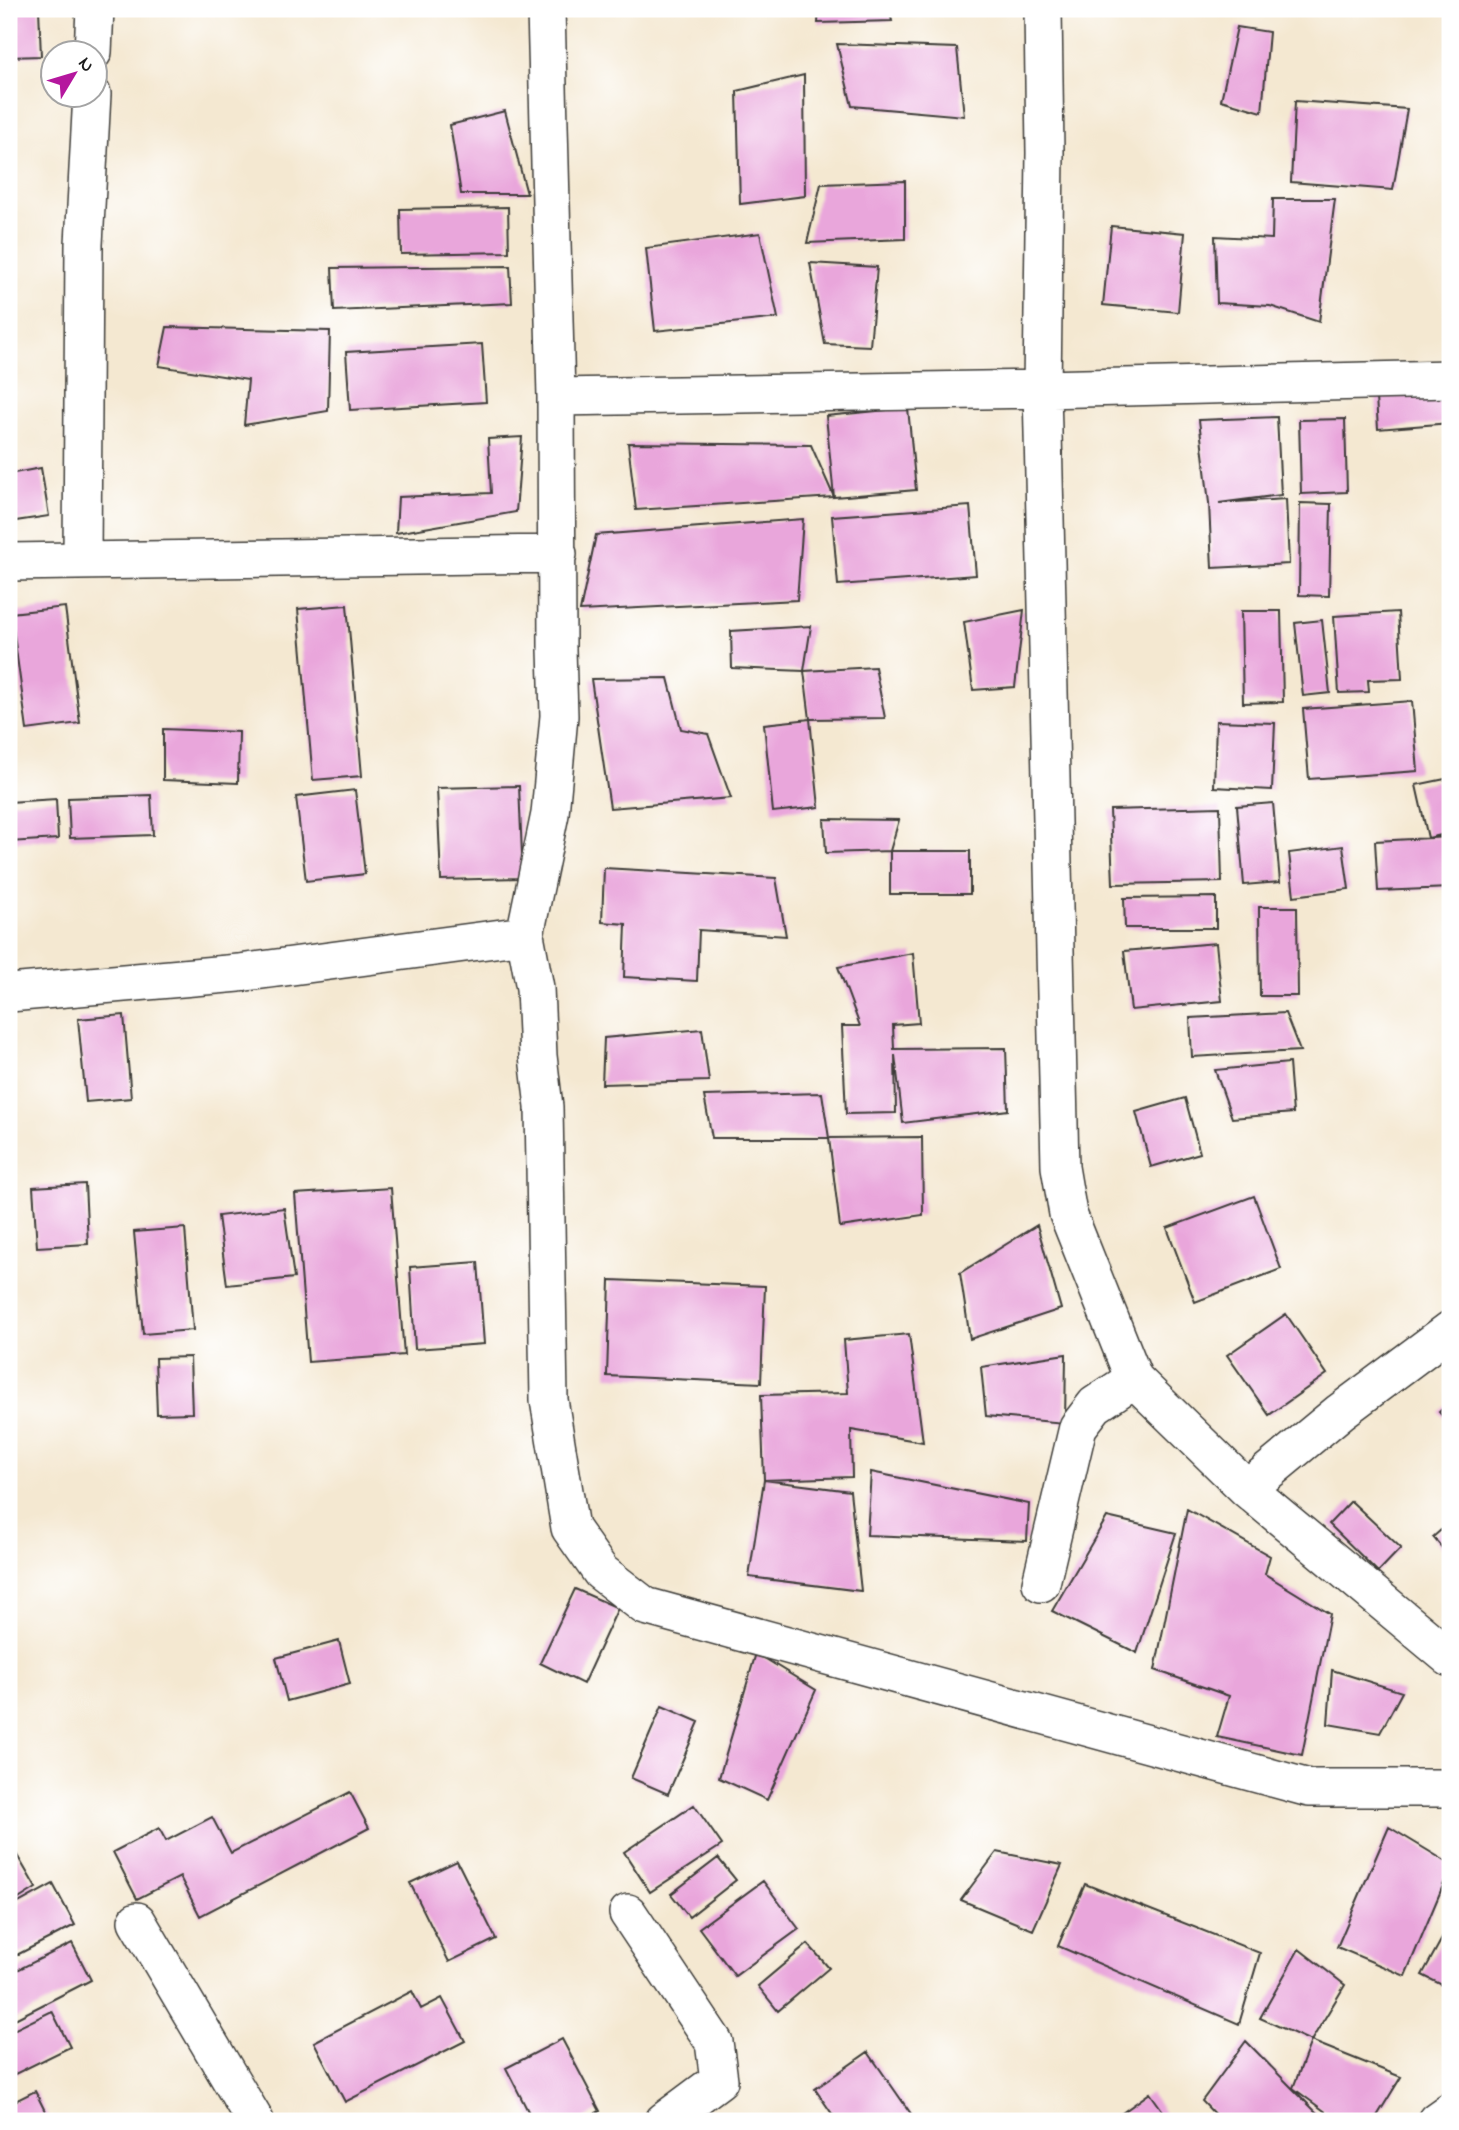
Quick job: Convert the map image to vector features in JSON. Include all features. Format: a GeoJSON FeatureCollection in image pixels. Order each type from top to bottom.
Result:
{"type":"FeatureCollection","features":[{"type":"Feature","properties":{"kind":"street"},"geometry":{"type":"LineString","coordinates":[[93,38],[94,9]]}},
{"type":"Feature","properties":{"kind":"street"},"geometry":{"type":"LineString","coordinates":[[546,9],[556,397],[556,649],[559,716],[550,814],[525,935],[535,988],[538,1056],[544,1107],[549,1401],[570,1528],[601,1572],[645,1606],[1309,1788],[1450,1788]]}},
{"type":"Feature","properties":{"kind":"street"},"geometry":{"type":"LineString","coordinates":[[1043,9],[1045,153],[1042,389],[1060,1167],[1068,1214],[1134,1379],[1247,1489],[1450,1658]]}},
{"type":"Feature","properties":{"kind":"street"},"geometry":{"type":"LineString","coordinates":[[82,561],[84,244],[91,108]]}},
{"type":"Feature","properties":{"kind":"street"},"geometry":{"type":"LineString","coordinates":[[556,397],[1450,379]]}},
{"type":"Feature","properties":{"kind":"street"},"geometry":{"type":"LineString","coordinates":[[9,562],[558,554]]}},
{"type":"Feature","properties":{"kind":"street"},"geometry":{"type":"LineString","coordinates":[[9,993],[239,973],[525,935]]}},
{"type":"Feature","properties":{"kind":"street"},"geometry":{"type":"LineString","coordinates":[[1247,1489],[1340,1412],[1450,1330]]}},
{"type":"Feature","properties":{"kind":"street"},"geometry":{"type":"LineString","coordinates":[[1041,1583],[1079,1427],[1095,1405],[1134,1379]]}},
{"type":"Feature","properties":{"kind":"street"},"geometry":{"type":"LineString","coordinates":[[628,1913],[714,2042],[719,2080],[671,2119]]}},
{"type":"Feature","properties":{"kind":"street"},"geometry":{"type":"LineString","coordinates":[[137,1921],[255,2121]]}},
{"type":"Feature","properties":{"kind":"street"},"geometry":{"type":"LineString","coordinates":[[1436,2121],[1450,2111]]}},
{"type":"Feature","properties":{"kind":"building"},"geometry":{"type":"Polygon","coordinates":[[[9,9],[39,9],[38,56],[9,57],[9,9]]]}},
{"type":"Feature","properties":{"kind":"building"},"geometry":{"type":"Polygon","coordinates":[[[819,9],[889,9],[892,21],[818,23],[819,9]]]}},
{"type":"Feature","properties":{"kind":"building"},"geometry":{"type":"Polygon","coordinates":[[[1237,27],[1269,32],[1262,112],[1221,100],[1237,27]]]}},
{"type":"Feature","properties":{"kind":"building"},"geometry":{"type":"Polygon","coordinates":[[[837,44],[957,48],[964,116],[852,106],[837,44]]]}},
{"type":"Feature","properties":{"kind":"building"},"geometry":{"type":"Polygon","coordinates":[[[804,75],[805,196],[740,204],[737,91],[804,75]]]}},
{"type":"Feature","properties":{"kind":"building"},"geometry":{"type":"Polygon","coordinates":[[[1295,101],[1407,109],[1393,190],[1291,182],[1295,101]]]}},
{"type":"Feature","properties":{"kind":"building"},"geometry":{"type":"Polygon","coordinates":[[[505,111],[527,194],[461,194],[450,125],[505,111]]]}},
{"type":"Feature","properties":{"kind":"building"},"geometry":{"type":"Polygon","coordinates":[[[905,181],[905,239],[807,243],[821,184],[905,181]]]}},
{"type":"Feature","properties":{"kind":"building"},"geometry":{"type":"Polygon","coordinates":[[[1273,199],[1335,199],[1319,322],[1270,306],[1217,303],[1215,236],[1272,239],[1273,199]]]}},
{"type":"Feature","properties":{"kind":"building"},"geometry":{"type":"Polygon","coordinates":[[[508,207],[509,252],[401,254],[400,209],[508,207]]]}},
{"type":"Feature","properties":{"kind":"building"},"geometry":{"type":"Polygon","coordinates":[[[1111,226],[1185,233],[1178,312],[1103,305],[1111,226]]]}},
{"type":"Feature","properties":{"kind":"building"},"geometry":{"type":"Polygon","coordinates":[[[760,233],[778,318],[655,331],[646,248],[760,233]]]}},
{"type":"Feature","properties":{"kind":"building"},"geometry":{"type":"Polygon","coordinates":[[[810,263],[877,267],[870,346],[825,344],[810,263]]]}},
{"type":"Feature","properties":{"kind":"building"},"geometry":{"type":"Polygon","coordinates":[[[510,266],[512,303],[334,311],[332,268],[510,266]]]}},
{"type":"Feature","properties":{"kind":"building"},"geometry":{"type":"Polygon","coordinates":[[[167,327],[330,331],[328,411],[244,425],[248,380],[159,366],[167,327]]]}},
{"type":"Feature","properties":{"kind":"building"},"geometry":{"type":"Polygon","coordinates":[[[482,344],[486,402],[350,410],[346,352],[482,344]]]}},
{"type":"Feature","properties":{"kind":"building"},"geometry":{"type":"Polygon","coordinates":[[[1450,391],[1450,423],[1378,429],[1376,397],[1450,391]]]}},
{"type":"Feature","properties":{"kind":"building"},"geometry":{"type":"Polygon","coordinates":[[[908,408],[916,490],[834,497],[826,416],[908,408]]]}},
{"type":"Feature","properties":{"kind":"building"},"geometry":{"type":"Polygon","coordinates":[[[1277,417],[1281,495],[1219,503],[1286,499],[1289,564],[1212,568],[1209,503],[1199,420],[1277,417]]]}},
{"type":"Feature","properties":{"kind":"building"},"geometry":{"type":"Polygon","coordinates":[[[1345,419],[1347,492],[1301,494],[1299,420],[1345,419]]]}},
{"type":"Feature","properties":{"kind":"building"},"geometry":{"type":"Polygon","coordinates":[[[522,437],[516,512],[396,533],[398,497],[491,493],[488,439],[522,437]]]}},
{"type":"Feature","properties":{"kind":"building"},"geometry":{"type":"Polygon","coordinates":[[[628,443],[811,445],[834,497],[636,510],[628,443]]]}},
{"type":"Feature","properties":{"kind":"building"},"geometry":{"type":"Polygon","coordinates":[[[41,468],[49,516],[9,522],[9,474],[41,468]]]}},
{"type":"Feature","properties":{"kind":"building"},"geometry":{"type":"Polygon","coordinates":[[[1300,503],[1331,504],[1329,596],[1299,595],[1300,503]]]}},
{"type":"Feature","properties":{"kind":"building"},"geometry":{"type":"Polygon","coordinates":[[[970,506],[976,575],[838,585],[832,516],[970,506]]]}},
{"type":"Feature","properties":{"kind":"building"},"geometry":{"type":"Polygon","coordinates":[[[803,519],[797,600],[580,611],[596,535],[803,519]]]}},
{"type":"Feature","properties":{"kind":"building"},"geometry":{"type":"Polygon","coordinates":[[[347,605],[362,776],[313,780],[298,609],[347,605]]]}},
{"type":"Feature","properties":{"kind":"building"},"geometry":{"type":"Polygon","coordinates":[[[65,607],[80,723],[27,730],[11,613],[65,607]]]}},
{"type":"Feature","properties":{"kind":"building"},"geometry":{"type":"Polygon","coordinates":[[[1024,610],[1015,687],[973,690],[964,622],[1024,610]]]}},
{"type":"Feature","properties":{"kind":"building"},"geometry":{"type":"Polygon","coordinates":[[[1241,611],[1281,611],[1283,702],[1243,703],[1241,611]]]}},
{"type":"Feature","properties":{"kind":"building"},"geometry":{"type":"Polygon","coordinates":[[[1398,612],[1402,679],[1368,680],[1369,692],[1339,693],[1334,616],[1398,612]]]}},
{"type":"Feature","properties":{"kind":"building"},"geometry":{"type":"Polygon","coordinates":[[[1322,620],[1330,693],[1303,696],[1295,623],[1322,620]]]}},
{"type":"Feature","properties":{"kind":"building"},"geometry":{"type":"Polygon","coordinates":[[[811,626],[804,671],[732,668],[731,631],[811,626]]]}},
{"type":"Feature","properties":{"kind":"building"},"geometry":{"type":"Polygon","coordinates":[[[875,667],[885,718],[810,719],[804,671],[875,667]]]}},
{"type":"Feature","properties":{"kind":"building"},"geometry":{"type":"Polygon","coordinates":[[[668,678],[681,729],[708,734],[731,798],[610,808],[591,679],[668,678]]]}},
{"type":"Feature","properties":{"kind":"building"},"geometry":{"type":"Polygon","coordinates":[[[1412,701],[1418,771],[1309,779],[1303,709],[1412,701]]]}},
{"type":"Feature","properties":{"kind":"building"},"geometry":{"type":"Polygon","coordinates":[[[810,719],[819,807],[773,812],[764,724],[810,719]]]}},
{"type":"Feature","properties":{"kind":"building"},"geometry":{"type":"Polygon","coordinates":[[[1216,721],[1275,723],[1272,790],[1214,787],[1216,721]]]}},
{"type":"Feature","properties":{"kind":"building"},"geometry":{"type":"Polygon","coordinates":[[[163,729],[239,732],[238,783],[163,780],[163,729]]]}},
{"type":"Feature","properties":{"kind":"building"},"geometry":{"type":"Polygon","coordinates":[[[1450,778],[1450,833],[1428,838],[1416,785],[1450,778]]]}},
{"type":"Feature","properties":{"kind":"building"},"geometry":{"type":"Polygon","coordinates":[[[519,786],[523,878],[441,880],[437,788],[519,786]]]}},
{"type":"Feature","properties":{"kind":"building"},"geometry":{"type":"Polygon","coordinates":[[[355,790],[365,874],[306,881],[296,797],[355,790]]]}},
{"type":"Feature","properties":{"kind":"building"},"geometry":{"type":"Polygon","coordinates":[[[151,795],[153,835],[70,838],[68,798],[151,795]]]}},
{"type":"Feature","properties":{"kind":"building"},"geometry":{"type":"Polygon","coordinates":[[[56,799],[58,839],[9,842],[9,802],[56,799]]]}},
{"type":"Feature","properties":{"kind":"building"},"geometry":{"type":"Polygon","coordinates":[[[1273,803],[1280,882],[1244,885],[1237,806],[1273,803]]]}},
{"type":"Feature","properties":{"kind":"building"},"geometry":{"type":"Polygon","coordinates":[[[1220,807],[1222,882],[1113,884],[1110,810],[1220,807]]]}},
{"type":"Feature","properties":{"kind":"building"},"geometry":{"type":"Polygon","coordinates":[[[824,819],[899,820],[890,851],[826,853],[824,819]]]}},
{"type":"Feature","properties":{"kind":"building"},"geometry":{"type":"Polygon","coordinates":[[[1450,837],[1450,888],[1378,891],[1375,841],[1450,837]]]}},
{"type":"Feature","properties":{"kind":"building"},"geometry":{"type":"Polygon","coordinates":[[[1343,846],[1349,889],[1294,896],[1289,853],[1343,846]]]}},
{"type":"Feature","properties":{"kind":"building"},"geometry":{"type":"Polygon","coordinates":[[[890,851],[970,851],[970,894],[890,894],[890,851]]]}},
{"type":"Feature","properties":{"kind":"building"},"geometry":{"type":"Polygon","coordinates":[[[604,868],[776,878],[786,936],[699,930],[697,981],[624,977],[626,924],[602,922],[604,868]]]}},
{"type":"Feature","properties":{"kind":"building"},"geometry":{"type":"Polygon","coordinates":[[[1216,897],[1216,928],[1125,928],[1124,898],[1216,897]]]}},
{"type":"Feature","properties":{"kind":"building"},"geometry":{"type":"Polygon","coordinates":[[[1259,907],[1297,907],[1298,996],[1260,996],[1259,907]]]}},
{"type":"Feature","properties":{"kind":"building"},"geometry":{"type":"Polygon","coordinates":[[[1216,943],[1222,1001],[1131,1010],[1124,951],[1216,943]]]}},
{"type":"Feature","properties":{"kind":"building"},"geometry":{"type":"Polygon","coordinates":[[[913,953],[919,1023],[893,1025],[894,1049],[1006,1048],[1008,1110],[903,1123],[895,1055],[896,1113],[846,1114],[842,1026],[860,1026],[838,967],[913,953]]]}},
{"type":"Feature","properties":{"kind":"building"},"geometry":{"type":"Polygon","coordinates":[[[1285,1013],[1300,1051],[1192,1057],[1190,1018],[1285,1013]]]}},
{"type":"Feature","properties":{"kind":"building"},"geometry":{"type":"Polygon","coordinates":[[[124,1015],[131,1098],[86,1102],[78,1019],[124,1015]]]}},
{"type":"Feature","properties":{"kind":"building"},"geometry":{"type":"Polygon","coordinates":[[[702,1029],[709,1081],[602,1084],[604,1038],[702,1029]]]}},
{"type":"Feature","properties":{"kind":"building"},"geometry":{"type":"Polygon","coordinates":[[[1289,1063],[1293,1113],[1232,1118],[1215,1070],[1289,1063]]]}},
{"type":"Feature","properties":{"kind":"building"},"geometry":{"type":"Polygon","coordinates":[[[822,1093],[829,1138],[712,1138],[704,1096],[822,1093]]]}},
{"type":"Feature","properties":{"kind":"building"},"geometry":{"type":"Polygon","coordinates":[[[1185,1098],[1200,1153],[1151,1167],[1136,1112],[1185,1098]]]}},
{"type":"Feature","properties":{"kind":"building"},"geometry":{"type":"Polygon","coordinates":[[[922,1137],[923,1215],[840,1227],[829,1138],[922,1137]]]}},
{"type":"Feature","properties":{"kind":"building"},"geometry":{"type":"Polygon","coordinates":[[[85,1184],[88,1244],[37,1247],[33,1187],[85,1184]]]}},
{"type":"Feature","properties":{"kind":"building"},"geometry":{"type":"Polygon","coordinates":[[[391,1188],[404,1355],[308,1362],[295,1194],[391,1188]]]}},
{"type":"Feature","properties":{"kind":"building"},"geometry":{"type":"Polygon","coordinates":[[[1254,1196],[1281,1269],[1195,1302],[1167,1228],[1254,1196]]]}},
{"type":"Feature","properties":{"kind":"building"},"geometry":{"type":"Polygon","coordinates":[[[284,1208],[294,1278],[227,1285],[218,1216],[284,1208]]]}},
{"type":"Feature","properties":{"kind":"building"},"geometry":{"type":"Polygon","coordinates":[[[1037,1225],[1061,1309],[970,1339],[960,1273],[1037,1225]]]}},
{"type":"Feature","properties":{"kind":"building"},"geometry":{"type":"Polygon","coordinates":[[[185,1228],[193,1330],[143,1334],[134,1232],[185,1228]]]}},
{"type":"Feature","properties":{"kind":"building"},"geometry":{"type":"Polygon","coordinates":[[[478,1262],[484,1344],[415,1349],[410,1267],[478,1262]]]}},
{"type":"Feature","properties":{"kind":"building"},"geometry":{"type":"Polygon","coordinates":[[[610,1280],[765,1286],[761,1383],[607,1376],[610,1280]]]}},
{"type":"Feature","properties":{"kind":"building"},"geometry":{"type":"Polygon","coordinates":[[[1286,1314],[1327,1374],[1269,1415],[1227,1355],[1286,1314]]]}},
{"type":"Feature","properties":{"kind":"building"},"geometry":{"type":"Polygon","coordinates":[[[909,1334],[923,1442],[851,1430],[852,1477],[764,1480],[761,1395],[848,1393],[844,1340],[909,1334]]]}},
{"type":"Feature","properties":{"kind":"building"},"geometry":{"type":"Polygon","coordinates":[[[1066,1354],[1065,1423],[986,1416],[981,1367],[1066,1354]]]}},
{"type":"Feature","properties":{"kind":"building"},"geometry":{"type":"Polygon","coordinates":[[[190,1357],[192,1413],[157,1414],[155,1358],[190,1357]]]}},
{"type":"Feature","properties":{"kind":"building"},"geometry":{"type":"Polygon","coordinates":[[[1450,1402],[1450,1425],[1439,1412],[1450,1402]]]}},
{"type":"Feature","properties":{"kind":"building"},"geometry":{"type":"Polygon","coordinates":[[[871,1472],[1029,1504],[1027,1541],[867,1535],[871,1472]]]}},
{"type":"Feature","properties":{"kind":"building"},"geometry":{"type":"Polygon","coordinates":[[[764,1480],[850,1491],[861,1591],[749,1577],[764,1480]]]}},
{"type":"Feature","properties":{"kind":"building"},"geometry":{"type":"Polygon","coordinates":[[[1351,1501],[1401,1548],[1378,1572],[1329,1524],[1351,1501]]]}},
{"type":"Feature","properties":{"kind":"building"},"geometry":{"type":"Polygon","coordinates":[[[1187,1509],[1270,1556],[1265,1574],[1330,1614],[1302,1755],[1217,1737],[1229,1696],[1155,1670],[1187,1509]]]}},
{"type":"Feature","properties":{"kind":"building"},"geometry":{"type":"Polygon","coordinates":[[[1107,1517],[1176,1533],[1137,1653],[1052,1611],[1107,1517]]]}},
{"type":"Feature","properties":{"kind":"building"},"geometry":{"type":"Polygon","coordinates":[[[1450,1522],[1450,1557],[1433,1537],[1450,1522]]]}},
{"type":"Feature","properties":{"kind":"building"},"geometry":{"type":"Polygon","coordinates":[[[575,1589],[618,1608],[583,1684],[540,1663],[575,1589]]]}},
{"type":"Feature","properties":{"kind":"building"},"geometry":{"type":"Polygon","coordinates":[[[339,1641],[350,1684],[287,1701],[276,1658],[339,1641]]]}},
{"type":"Feature","properties":{"kind":"building"},"geometry":{"type":"Polygon","coordinates":[[[756,1653],[816,1690],[767,1800],[719,1778],[756,1653]]]}},
{"type":"Feature","properties":{"kind":"building"},"geometry":{"type":"Polygon","coordinates":[[[1332,1670],[1402,1692],[1380,1733],[1328,1724],[1332,1670]]]}},
{"type":"Feature","properties":{"kind":"building"},"geometry":{"type":"Polygon","coordinates":[[[662,1706],[699,1722],[668,1794],[631,1778],[662,1706]]]}},
{"type":"Feature","properties":{"kind":"building"},"geometry":{"type":"Polygon","coordinates":[[[350,1792],[369,1828],[200,1916],[180,1877],[137,1899],[113,1852],[159,1828],[166,1841],[212,1817],[231,1853],[350,1792]]]}},
{"type":"Feature","properties":{"kind":"building"},"geometry":{"type":"Polygon","coordinates":[[[694,1805],[722,1845],[650,1892],[624,1852],[694,1805]]]}},
{"type":"Feature","properties":{"kind":"building"},"geometry":{"type":"Polygon","coordinates":[[[1389,1827],[1450,1864],[1405,1976],[1337,1947],[1389,1827]]]}},
{"type":"Feature","properties":{"kind":"building"},"geometry":{"type":"Polygon","coordinates":[[[14,1850],[36,1888],[9,1905],[9,1853],[14,1850]]]}},
{"type":"Feature","properties":{"kind":"building"},"geometry":{"type":"Polygon","coordinates":[[[997,1852],[1062,1865],[1033,1930],[961,1900],[997,1852]]]}},
{"type":"Feature","properties":{"kind":"building"},"geometry":{"type":"Polygon","coordinates":[[[718,1858],[736,1880],[689,1917],[671,1894],[718,1858]]]}},
{"type":"Feature","properties":{"kind":"building"},"geometry":{"type":"Polygon","coordinates":[[[457,1861],[496,1939],[449,1962],[410,1883],[457,1861]]]}},
{"type":"Feature","properties":{"kind":"building"},"geometry":{"type":"Polygon","coordinates":[[[763,1881],[799,1929],[735,1976],[699,1928],[763,1881]]]}},
{"type":"Feature","properties":{"kind":"building"},"geometry":{"type":"Polygon","coordinates":[[[53,1884],[75,1925],[9,1959],[9,1908],[53,1884]]]}},
{"type":"Feature","properties":{"kind":"building"},"geometry":{"type":"Polygon","coordinates":[[[1085,1884],[1260,1953],[1239,2024],[1058,1946],[1085,1884]]]}},
{"type":"Feature","properties":{"kind":"building"},"geometry":{"type":"Polygon","coordinates":[[[1450,1924],[1450,1989],[1422,1975],[1450,1924]]]}},
{"type":"Feature","properties":{"kind":"building"},"geometry":{"type":"Polygon","coordinates":[[[72,1943],[91,1980],[9,2022],[9,1974],[72,1943]]]}},
{"type":"Feature","properties":{"kind":"building"},"geometry":{"type":"Polygon","coordinates":[[[808,1944],[829,1968],[778,2011],[758,1986],[808,1944]]]}},
{"type":"Feature","properties":{"kind":"building"},"geometry":{"type":"Polygon","coordinates":[[[1299,1949],[1345,1985],[1311,2041],[1260,2018],[1299,1949]]]}},
{"type":"Feature","properties":{"kind":"building"},"geometry":{"type":"Polygon","coordinates":[[[412,1991],[421,2009],[442,1998],[465,2041],[345,2102],[314,2042],[412,1991]]]}},
{"type":"Feature","properties":{"kind":"building"},"geometry":{"type":"Polygon","coordinates":[[[52,2011],[70,2047],[9,2077],[9,2032],[52,2011]]]}},
{"type":"Feature","properties":{"kind":"building"},"geometry":{"type":"Polygon","coordinates":[[[562,2039],[600,2111],[580,2121],[533,2121],[506,2068],[562,2039]]]}},
{"type":"Feature","properties":{"kind":"building"},"geometry":{"type":"Polygon","coordinates":[[[1246,2041],[1325,2121],[1221,2121],[1202,2101],[1246,2041]]]}},
{"type":"Feature","properties":{"kind":"building"},"geometry":{"type":"Polygon","coordinates":[[[1311,2041],[1401,2077],[1374,2121],[1338,2121],[1293,2088],[1311,2041]]]}},
{"type":"Feature","properties":{"kind":"building"},"geometry":{"type":"Polygon","coordinates":[[[868,2052],[916,2121],[837,2121],[815,2089],[868,2052]]]}},
{"type":"Feature","properties":{"kind":"building"},"geometry":{"type":"Polygon","coordinates":[[[35,2091],[50,2121],[9,2121],[9,2104],[35,2091]]]}},
{"type":"Feature","properties":{"kind":"building"},"geometry":{"type":"Polygon","coordinates":[[[1150,2093],[1170,2121],[1111,2121],[1150,2093]]]}}]}
